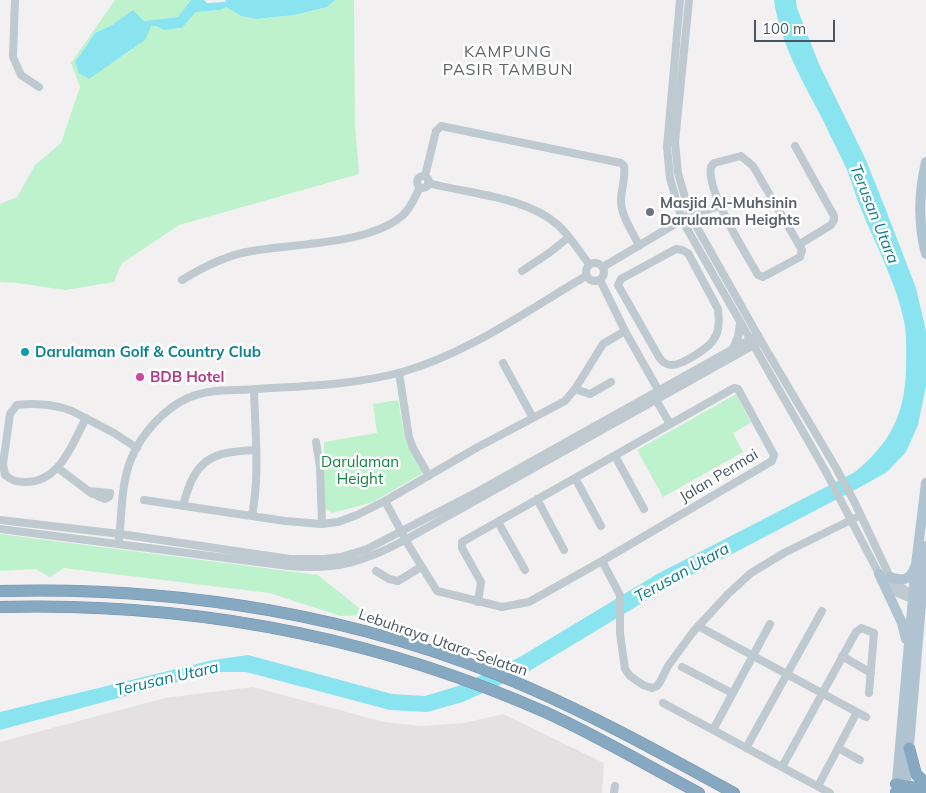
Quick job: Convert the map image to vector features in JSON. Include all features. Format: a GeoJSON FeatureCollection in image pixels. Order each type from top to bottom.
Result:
{"type":"FeatureCollection","features":[{"type":"Feature","properties":{"kind":"highway","name":"Lebuhraya Utara–Selatan"},"geometry":{"type":"LineString","coordinates":[[0,591],[47,590],[161,595],[248,606],[346,626],[474,666],[526,687],[620,732],[734,793]]}},
{"type":"Feature","properties":{"kind":"highway","name":"Lebuhraya Utara–Selatan"},"geometry":{"type":"LineString","coordinates":[[0,607],[74,606],[132,610],[250,623],[352,644],[463,679],[518,701],[576,727],[699,793]]}},
{"type":"Feature","properties":{"kind":"highway"},"geometry":{"type":"LineString","coordinates":[[909,748],[916,774],[926,784]]}},
{"type":"Feature","properties":{"kind":"highway"},"geometry":{"type":"LineString","coordinates":[[902,790],[926,790]]}},
{"type":"Feature","properties":{"kind":"main road"},"geometry":{"type":"LineString","coordinates":[[926,162],[920,211],[921,231],[926,254]]}},
{"type":"Feature","properties":{"kind":"main road"},"geometry":{"type":"LineString","coordinates":[[902,790],[909,748],[918,634],[916,564],[926,484]]}},
{"type":"Feature","properties":{"kind":"main road"},"geometry":{"type":"LineString","coordinates":[[917,598],[926,546]]}},
{"type":"Feature","properties":{"kind":"main road"},"geometry":{"type":"LineString","coordinates":[[890,577],[899,580],[907,579],[913,572],[916,564]]}},
{"type":"Feature","properties":{"kind":"main road"},"geometry":{"type":"LineString","coordinates":[[880,574],[902,623],[908,650],[902,790]]}},
{"type":"Feature","properties":{"kind":"main road"},"geometry":{"type":"LineString","coordinates":[[908,650],[918,634]]}},
{"type":"Feature","properties":{"kind":"street"},"geometry":{"type":"LineString","coordinates":[[15,0],[14,60],[22,75],[39,87]]}},
{"type":"Feature","properties":{"kind":"street"},"geometry":{"type":"LineString","coordinates":[[680,0],[667,147],[670,178],[682,220],[826,472],[880,574],[891,588],[917,598]]}},
{"type":"Feature","properties":{"kind":"street"},"geometry":{"type":"LineString","coordinates":[[689,0],[674,142],[678,173],[690,215],[835,466],[861,515],[890,577],[896,584],[917,598]]}},
{"type":"Feature","properties":{"kind":"street"},"geometry":{"type":"LineString","coordinates":[[182,280],[201,268],[238,254],[351,237],[379,229],[403,215],[420,187],[426,187],[436,131],[441,126],[621,163],[626,174],[621,200],[622,208],[639,246]]}},
{"type":"Feature","properties":{"kind":"street"},"geometry":{"type":"LineString","coordinates":[[795,146],[834,216],[832,225],[800,244]]}},
{"type":"Feature","properties":{"kind":"street"},"geometry":{"type":"LineString","coordinates":[[741,156],[754,166],[800,244],[802,250],[800,257],[783,268],[760,277],[720,206],[711,180],[711,167],[714,163],[741,156]]}},
{"type":"Feature","properties":{"kind":"street"},"geometry":{"type":"LineString","coordinates":[[427,180],[528,208],[552,220],[569,237],[590,264]]}},
{"type":"Feature","properties":{"kind":"street"},"geometry":{"type":"LineString","coordinates":[[603,267],[690,215],[720,206]]}},
{"type":"Feature","properties":{"kind":"street"},"geometry":{"type":"LineString","coordinates":[[522,271],[569,237]]}},
{"type":"Feature","properties":{"kind":"street"},"geometry":{"type":"LineString","coordinates":[[682,250],[688,253],[718,309],[718,328],[714,340],[707,348],[674,365],[665,363],[659,357],[645,333],[619,288],[619,280],[669,252],[682,250]]}},
{"type":"Feature","properties":{"kind":"street"},"geometry":{"type":"LineString","coordinates":[[600,280],[591,281],[586,276],[585,271],[590,264],[598,263],[603,267]]}},
{"type":"Feature","properties":{"kind":"street"},"geometry":{"type":"LineString","coordinates":[[600,280],[603,276],[603,267]]}},
{"type":"Feature","properties":{"kind":"street"},"geometry":{"type":"LineString","coordinates":[[118,544],[126,474],[132,457],[161,417],[188,398],[208,392],[338,384],[399,373],[480,339],[586,276]]}},
{"type":"Feature","properties":{"kind":"street"},"geometry":{"type":"LineString","coordinates":[[600,280],[670,424]]}},
{"type":"Feature","properties":{"kind":"street"},"geometry":{"type":"LineString","coordinates":[[732,350],[738,337],[740,323]]}},
{"type":"Feature","properties":{"kind":"street"},"geometry":{"type":"LineString","coordinates":[[144,500],[322,524],[338,522],[385,501],[478,447],[562,402],[575,389],[604,344],[627,335],[641,325]]}},
{"type":"Feature","properties":{"kind":"street"},"geometry":{"type":"LineString","coordinates":[[627,335],[645,333]]}},
{"type":"Feature","properties":{"kind":"street"},"geometry":{"type":"LineString","coordinates":[[0,529],[289,566],[326,568],[362,560],[406,540],[760,338]]}},
{"type":"Feature","properties":{"kind":"street"},"geometry":{"type":"LineString","coordinates":[[0,520],[120,534],[306,560],[350,554],[367,549],[477,492],[657,396],[703,366],[732,350],[752,342]]}},
{"type":"Feature","properties":{"kind":"street"},"geometry":{"type":"LineString","coordinates":[[696,354],[703,366]]}},
{"type":"Feature","properties":{"kind":"street"},"geometry":{"type":"LineString","coordinates":[[502,363],[533,418]]}},
{"type":"Feature","properties":{"kind":"street"},"geometry":{"type":"LineString","coordinates":[[399,373],[411,442],[429,476]]}},
{"type":"Feature","properties":{"kind":"street"},"geometry":{"type":"LineString","coordinates":[[575,389],[590,394],[611,382]]}},
{"type":"Feature","properties":{"kind":"street","name":"Jalan Permai"},"geometry":{"type":"LineString","coordinates":[[385,501],[421,567],[437,591],[478,602],[502,606],[529,602],[764,466],[774,458],[736,387],[462,542],[462,548],[481,582],[478,602]]}},
{"type":"Feature","properties":{"kind":"street"},"geometry":{"type":"LineString","coordinates":[[252,516],[257,482],[254,389]]}},
{"type":"Feature","properties":{"kind":"street"},"geometry":{"type":"LineString","coordinates":[[86,418],[58,468],[36,482],[15,482],[5,474],[3,464],[11,411],[18,405],[40,405],[68,409],[86,418],[114,433],[137,448]]}},
{"type":"Feature","properties":{"kind":"street"},"geometry":{"type":"LineString","coordinates":[[316,442],[320,467],[322,524]]}},
{"type":"Feature","properties":{"kind":"street"},"geometry":{"type":"LineString","coordinates":[[183,506],[191,482],[204,463],[220,454],[256,450]]}},
{"type":"Feature","properties":{"kind":"street"},"geometry":{"type":"LineString","coordinates":[[615,456],[644,509]]}},
{"type":"Feature","properties":{"kind":"street"},"geometry":{"type":"LineString","coordinates":[[58,468],[88,491]]}},
{"type":"Feature","properties":{"kind":"street"},"geometry":{"type":"LineString","coordinates":[[575,478],[601,526]]}},
{"type":"Feature","properties":{"kind":"street"},"geometry":{"type":"LineString","coordinates":[[537,499],[564,550]]}},
{"type":"Feature","properties":{"kind":"street"},"geometry":{"type":"LineString","coordinates":[[602,561],[620,595],[619,625],[625,669],[633,679],[649,688],[657,686],[668,666],[698,626],[750,574],[784,553],[861,515]]}},
{"type":"Feature","properties":{"kind":"street"},"geometry":{"type":"LineString","coordinates":[[498,522],[525,570]]}},
{"type":"Feature","properties":{"kind":"street"},"geometry":{"type":"LineString","coordinates":[[376,572],[389,580],[398,581],[421,567]]}},
{"type":"Feature","properties":{"kind":"street"},"geometry":{"type":"LineString","coordinates":[[746,748],[822,611]]}},
{"type":"Feature","properties":{"kind":"street"},"geometry":{"type":"LineString","coordinates":[[713,730],[770,624]]}},
{"type":"Feature","properties":{"kind":"street"},"geometry":{"type":"LineString","coordinates":[[698,626],[866,717]]}},
{"type":"Feature","properties":{"kind":"street"},"geometry":{"type":"LineString","coordinates":[[782,767],[842,656],[861,628],[872,631],[874,636],[869,693]]}},
{"type":"Feature","properties":{"kind":"street"},"geometry":{"type":"LineString","coordinates":[[842,656],[871,673]]}},
{"type":"Feature","properties":{"kind":"street"},"geometry":{"type":"LineString","coordinates":[[682,667],[732,693]]}},
{"type":"Feature","properties":{"kind":"street"},"geometry":{"type":"LineString","coordinates":[[663,703],[830,793]]}},
{"type":"Feature","properties":{"kind":"street"},"geometry":{"type":"LineString","coordinates":[[818,786],[857,712]]}},
{"type":"Feature","properties":{"kind":"street"},"geometry":{"type":"LineString","coordinates":[[838,748],[860,760]]}},
{"type":"Feature","properties":{"kind":"shaded area"},"geometry":{"type":"Polygon","coordinates":[[[253,687],[384,722],[421,726],[464,723],[503,714],[604,763],[602,793],[0,793],[0,742],[165,698],[253,687]]]}},
{"type":"Feature","properties":{"kind":"green space"},"geometry":{"type":"Polygon","coordinates":[[[115,0],[191,0],[178,17],[144,21],[133,11],[112,25],[95,33],[75,62],[108,65],[129,52],[151,26],[164,30],[182,28],[196,12],[220,10],[226,7],[241,16],[256,19],[295,15],[327,7],[335,0],[354,0],[355,124],[359,174],[179,225],[121,264],[114,282],[65,290],[0,282],[0,204],[17,197],[35,165],[61,143],[80,87],[71,63],[115,0]]]}},
{"type":"Feature","properties":{"kind":"green space"},"geometry":{"type":"Polygon","coordinates":[[[736,394],[751,423],[733,433],[743,452],[663,497],[637,450],[736,394]]]}},
{"type":"Feature","properties":{"kind":"green space","name":"Darulaman Height"},"geometry":{"type":"Polygon","coordinates":[[[398,400],[405,439],[423,473],[373,502],[332,513],[324,508],[324,442],[377,433],[373,404],[398,400]]]}},
{"type":"Feature","properties":{"kind":"green space"},"geometry":{"type":"Polygon","coordinates":[[[0,534],[318,575],[368,615],[341,616],[269,593],[64,568],[50,577],[35,569],[0,571],[0,534]]]}},
{"type":"Feature","properties":{"kind":"water"},"geometry":{"type":"Polygon","coordinates":[[[191,0],[204,0],[207,3],[225,2],[226,0],[335,0],[327,7],[295,15],[256,19],[241,16],[226,7],[220,10],[196,12],[182,28],[164,30],[151,26],[145,40],[89,79],[79,73],[75,62],[95,33],[112,25],[133,10],[144,21],[178,17],[191,0]]]}},
{"type":"Feature","properties":{"kind":"water","name":"Terusan Utara"},"geometry":{"type":"Polygon","coordinates":[[[774,0],[796,0],[797,8],[819,64],[866,160],[916,288],[926,331],[926,386],[918,425],[906,452],[887,472],[667,588],[526,673],[463,702],[427,712],[390,710],[246,672],[215,672],[0,730],[0,712],[213,660],[248,655],[392,694],[425,696],[458,686],[518,658],[659,573],[855,472],[867,461],[893,428],[902,402],[906,371],[905,326],[898,297],[847,170],[787,47],[774,0]]]}},
{"type":"Feature","properties":{"kind":"place","name":"Masjid Al-Muhsinin Darulaman Heights"},"geometry":{"type":"Point","coordinates":[650,212]}},
{"type":"Feature","properties":{"kind":"place","name":"Darulaman Golf & Country Club"},"geometry":{"type":"Point","coordinates":[25,352]}},
{"type":"Feature","properties":{"kind":"place","name":"BDB Hotel"},"geometry":{"type":"Point","coordinates":[140,377]}},
{"type":"Feature","properties":{"kind":"district","name":"KAMPUNG PASIR TAMBUN"},"geometry":{"type":"Point","coordinates":[508,61]}}]}
